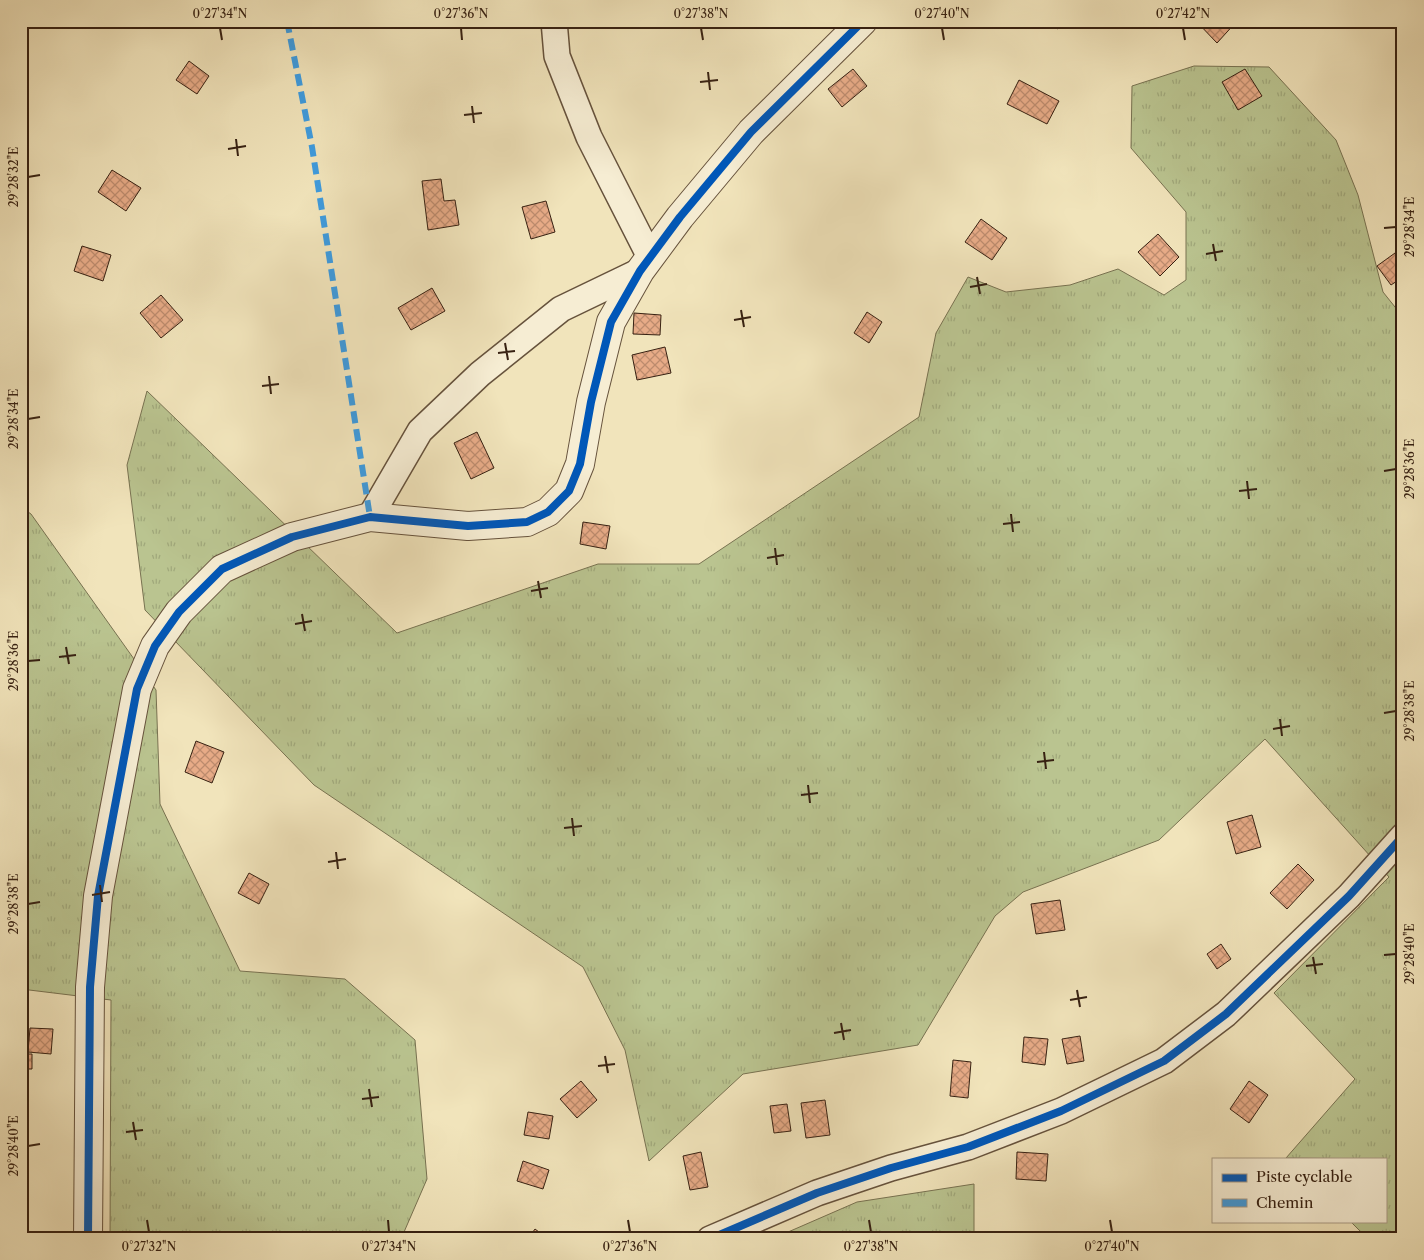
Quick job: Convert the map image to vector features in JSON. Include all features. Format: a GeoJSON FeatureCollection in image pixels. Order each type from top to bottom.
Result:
{"type":"FeatureCollection","features":[{"type":"Feature","properties":{"kind":"street"},"geometry":{"type":"LineString","coordinates":[[554,21],[557,56],[589,137],[645,264]]}},
{"type":"Feature","properties":{"kind":"street"},"geometry":{"type":"LineString","coordinates":[[88,1239],[90,988],[98,896],[115,796],[137,689],[155,646],[179,612],[222,569],[292,537],[330,525],[370,517],[468,526],[527,522],[548,512],[569,491],[580,464],[591,402],[611,322],[645,264],[680,217],[750,132],[863,21]]}},
{"type":"Feature","properties":{"kind":"street"},"geometry":{"type":"LineString","coordinates":[[370,517],[420,431],[480,374],[561,309],[645,264]]}},
{"type":"Feature","properties":{"kind":"street"},"geometry":{"type":"LineString","coordinates":[[710,1239],[816,1193],[892,1168],[968,1147],[1061,1111],[1164,1061],[1226,1014],[1349,896],[1403,836]]}},
{"type":"Feature","properties":{"kind":"green space"},"geometry":{"type":"Polygon","coordinates":[[[1194,66],[1269,67],[1336,140],[1358,195],[1383,292],[1403,317],[1403,1239],[1368,1239],[1351,1222],[1386,1222],[1386,1158],[1286,1158],[1355,1079],[1274,993],[1389,877],[1265,739],[1159,840],[1023,892],[995,916],[918,1045],[743,1074],[649,1161],[625,1050],[583,967],[314,785],[145,610],[127,465],[147,391],[397,633],[598,564],[699,564],[919,417],[936,333],[968,277],[1006,292],[1070,285],[1118,269],[1164,295],[1186,280],[1186,212],[1131,148],[1132,86],[1194,66]]]}},
{"type":"Feature","properties":{"kind":"green space"},"geometry":{"type":"Polygon","coordinates":[[[21,507],[31,514],[156,690],[160,804],[240,971],[345,979],[415,1040],[427,1179],[401,1239],[110,1239],[111,1000],[21,989],[21,507]]]}},
{"type":"Feature","properties":{"kind":"green space"},"geometry":{"type":"Polygon","coordinates":[[[974,1184],[974,1239],[772,1239],[857,1202],[974,1184]]]}},
{"type":"Feature","properties":{"kind":"building"},"geometry":{"type":"Polygon","coordinates":[[[1046,21],[1063,21],[1058,29],[1046,21]]]}},
{"type":"Feature","properties":{"kind":"building"},"geometry":{"type":"Polygon","coordinates":[[[1196,21],[1237,21],[1217,43],[1196,21]]]}},
{"type":"Feature","properties":{"kind":"building"},"geometry":{"type":"Polygon","coordinates":[[[189,61],[209,76],[197,94],[176,80],[189,61]]]}},
{"type":"Feature","properties":{"kind":"building"},"geometry":{"type":"Polygon","coordinates":[[[853,69],[867,86],[842,107],[828,89],[853,69]]]}},
{"type":"Feature","properties":{"kind":"building"},"geometry":{"type":"Polygon","coordinates":[[[1245,69],[1262,96],[1238,110],[1222,82],[1245,69]]]}},
{"type":"Feature","properties":{"kind":"building"},"geometry":{"type":"Polygon","coordinates":[[[1019,80],[1059,101],[1047,124],[1007,104],[1019,80]]]}},
{"type":"Feature","properties":{"kind":"building"},"geometry":{"type":"Polygon","coordinates":[[[112,170],[141,188],[126,211],[98,192],[112,170]]]}},
{"type":"Feature","properties":{"kind":"building"},"geometry":{"type":"Polygon","coordinates":[[[441,179],[444,201],[455,200],[459,225],[428,230],[422,181],[441,179]]]}},
{"type":"Feature","properties":{"kind":"building"},"geometry":{"type":"Polygon","coordinates":[[[546,201],[555,232],[531,239],[522,207],[546,201]]]}},
{"type":"Feature","properties":{"kind":"building"},"geometry":{"type":"Polygon","coordinates":[[[981,219],[1007,238],[992,260],[965,242],[981,219]]]}},
{"type":"Feature","properties":{"kind":"building"},"geometry":{"type":"Polygon","coordinates":[[[1158,234],[1179,257],[1160,276],[1138,252],[1158,234]]]}},
{"type":"Feature","properties":{"kind":"building"},"geometry":{"type":"Polygon","coordinates":[[[82,246],[111,255],[103,281],[74,271],[82,246]]]}},
{"type":"Feature","properties":{"kind":"building"},"geometry":{"type":"Polygon","coordinates":[[[1395,253],[1403,263],[1403,277],[1391,285],[1377,266],[1395,253]]]}},
{"type":"Feature","properties":{"kind":"building"},"geometry":{"type":"Polygon","coordinates":[[[432,288],[445,311],[411,330],[398,308],[432,288]]]}},
{"type":"Feature","properties":{"kind":"building"},"geometry":{"type":"Polygon","coordinates":[[[161,295],[183,320],[161,338],[140,313],[161,295]]]}},
{"type":"Feature","properties":{"kind":"building"},"geometry":{"type":"Polygon","coordinates":[[[867,312],[882,322],[869,343],[854,333],[867,312]]]}},
{"type":"Feature","properties":{"kind":"building"},"geometry":{"type":"Polygon","coordinates":[[[634,313],[661,315],[660,335],[633,334],[634,313]]]}},
{"type":"Feature","properties":{"kind":"building"},"geometry":{"type":"Polygon","coordinates":[[[665,347],[671,373],[637,380],[632,355],[665,347]]]}},
{"type":"Feature","properties":{"kind":"building"},"geometry":{"type":"Polygon","coordinates":[[[477,432],[494,468],[471,479],[454,443],[477,432]]]}},
{"type":"Feature","properties":{"kind":"building"},"geometry":{"type":"Polygon","coordinates":[[[583,522],[610,526],[606,549],[580,544],[583,522]]]}},
{"type":"Feature","properties":{"kind":"building"},"geometry":{"type":"Polygon","coordinates":[[[196,741],[224,752],[212,783],[185,772],[196,741]]]}},
{"type":"Feature","properties":{"kind":"building"},"geometry":{"type":"Polygon","coordinates":[[[1252,815],[1261,847],[1236,854],[1227,822],[1252,815]]]}},
{"type":"Feature","properties":{"kind":"building"},"geometry":{"type":"Polygon","coordinates":[[[1298,864],[1314,880],[1287,909],[1270,893],[1298,864]]]}},
{"type":"Feature","properties":{"kind":"building"},"geometry":{"type":"Polygon","coordinates":[[[249,873],[269,884],[259,904],[238,893],[249,873]]]}},
{"type":"Feature","properties":{"kind":"building"},"geometry":{"type":"Polygon","coordinates":[[[1060,900],[1065,930],[1036,934],[1031,904],[1060,900]]]}},
{"type":"Feature","properties":{"kind":"building"},"geometry":{"type":"Polygon","coordinates":[[[1221,944],[1231,959],[1217,969],[1207,954],[1221,944]]]}},
{"type":"Feature","properties":{"kind":"building"},"geometry":{"type":"Polygon","coordinates":[[[30,1028],[53,1029],[51,1054],[28,1052],[30,1028]]]}},
{"type":"Feature","properties":{"kind":"building"},"geometry":{"type":"Polygon","coordinates":[[[1080,1036],[1084,1061],[1067,1064],[1062,1039],[1080,1036]]]}},
{"type":"Feature","properties":{"kind":"building"},"geometry":{"type":"Polygon","coordinates":[[[1024,1037],[1048,1039],[1045,1065],[1022,1062],[1024,1037]]]}},
{"type":"Feature","properties":{"kind":"building"},"geometry":{"type":"Polygon","coordinates":[[[21,1054],[32,1054],[32,1069],[26,1069],[26,1064],[21,1064],[21,1054]]]}},
{"type":"Feature","properties":{"kind":"building"},"geometry":{"type":"Polygon","coordinates":[[[953,1060],[971,1062],[968,1098],[950,1096],[953,1060]]]}},
{"type":"Feature","properties":{"kind":"building"},"geometry":{"type":"Polygon","coordinates":[[[581,1081],[597,1100],[577,1118],[560,1099],[581,1081]]]}},
{"type":"Feature","properties":{"kind":"building"},"geometry":{"type":"Polygon","coordinates":[[[1249,1081],[1268,1095],[1249,1123],[1230,1109],[1249,1081]]]}},
{"type":"Feature","properties":{"kind":"building"},"geometry":{"type":"Polygon","coordinates":[[[825,1100],[830,1135],[806,1138],[801,1103],[825,1100]]]}},
{"type":"Feature","properties":{"kind":"building"},"geometry":{"type":"Polygon","coordinates":[[[787,1104],[791,1131],[774,1133],[770,1106],[787,1104]]]}},
{"type":"Feature","properties":{"kind":"building"},"geometry":{"type":"Polygon","coordinates":[[[528,1112],[553,1116],[549,1139],[524,1135],[528,1112]]]}},
{"type":"Feature","properties":{"kind":"building"},"geometry":{"type":"Polygon","coordinates":[[[701,1152],[708,1187],[690,1190],[683,1156],[701,1152]]]}},
{"type":"Feature","properties":{"kind":"building"},"geometry":{"type":"Polygon","coordinates":[[[1017,1152],[1048,1154],[1046,1181],[1016,1179],[1017,1152]]]}},
{"type":"Feature","properties":{"kind":"building"},"geometry":{"type":"Polygon","coordinates":[[[523,1161],[549,1170],[543,1189],[517,1181],[523,1161]]]}},
{"type":"Feature","properties":{"kind":"building"},"geometry":{"type":"Polygon","coordinates":[[[535,1229],[548,1239],[528,1239],[535,1229]]]}},
{"type":"Feature","properties":{"kind":"marked path"},"geometry":{"type":"LineString","coordinates":[[287,21],[312,147],[370,517]]}},
{"type":"Feature","properties":{"kind":"cycle path"},"geometry":{"type":"LineString","coordinates":[[88,1239],[90,987],[98,896],[137,689],[155,646],[179,612],[222,569],[292,537],[370,517],[468,526],[527,522],[548,512],[569,491],[580,464],[591,402],[611,322],[640,271],[680,217],[751,132],[863,21]]}},
{"type":"Feature","properties":{"kind":"cycle path"},"geometry":{"type":"LineString","coordinates":[[710,1239],[817,1193],[891,1168],[968,1147],[1061,1111],[1164,1061],[1226,1014],[1349,896],[1403,836]]}}]}
